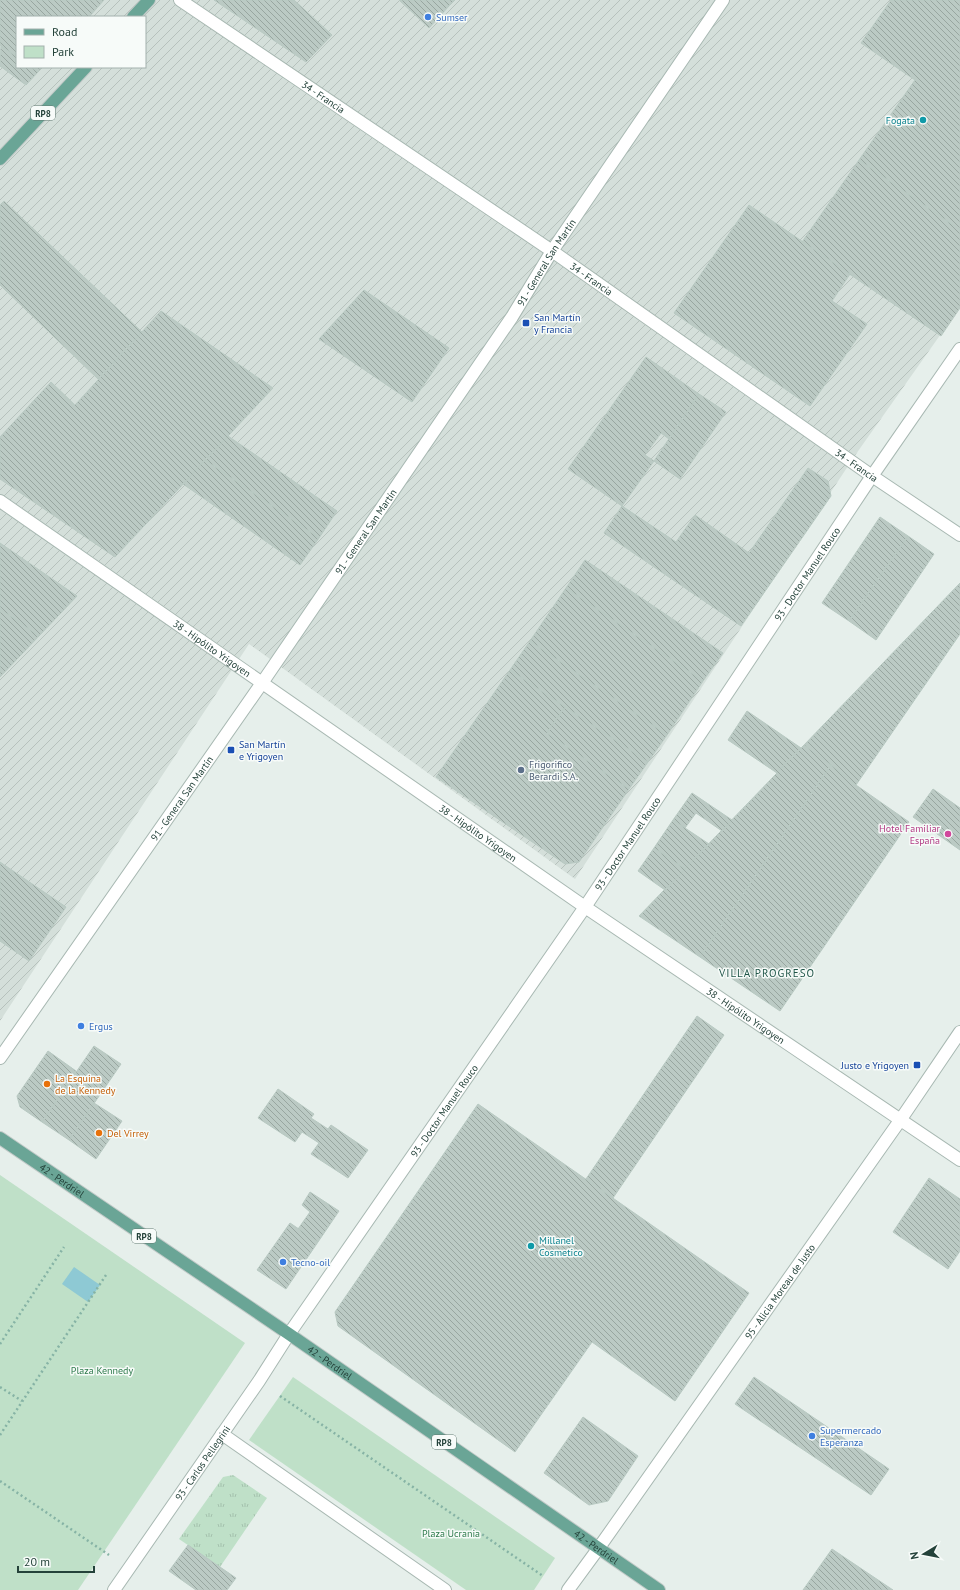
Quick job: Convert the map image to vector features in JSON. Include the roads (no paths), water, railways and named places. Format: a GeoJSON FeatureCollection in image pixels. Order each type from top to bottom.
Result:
{"type":"FeatureCollection","features":[{"type":"Feature","properties":{"kind":"main road"},"geometry":{"type":"LineString","coordinates":[[134,16],[149,0]]}},
{"type":"Feature","properties":{"kind":"main road","name":"RP8"},"geometry":{"type":"LineString","coordinates":[[0,159],[85,68]]}},
{"type":"Feature","properties":{"kind":"main road","name":"42 - Perdriel"},"geometry":{"type":"LineString","coordinates":[[0,1138],[289,1334],[659,1590]]}},
{"type":"Feature","properties":{"kind":"street","name":"34 - Francia"},"geometry":{"type":"LineString","coordinates":[[180,0],[552,251],[872,476],[960,535]]}},
{"type":"Feature","properties":{"kind":"street","name":"91 - General San Martín"},"geometry":{"type":"LineString","coordinates":[[0,1058],[262,683],[512,317],[552,251],[723,0]]}},
{"type":"Feature","properties":{"kind":"street","name":"93 - Doctor Manuel Rouco"},"geometry":{"type":"LineString","coordinates":[[289,1334],[585,908],[872,476],[960,350]]}},
{"type":"Feature","properties":{"kind":"street","name":"38 - Hipólito Yrigoyen"},"geometry":{"type":"LineString","coordinates":[[0,502],[585,908],[960,1160]]}},
{"type":"Feature","properties":{"kind":"street","name":"95 - Alicia Moreau de Justo"},"geometry":{"type":"LineString","coordinates":[[568,1590],[901,1120],[960,1032]]}},
{"type":"Feature","properties":{"kind":"street","name":"93 - Carlos Pellegrini"},"geometry":{"type":"LineString","coordinates":[[114,1590],[289,1334]]}},
{"type":"Feature","properties":{"kind":"street"},"geometry":{"type":"LineString","coordinates":[[222,1434],[445,1590]]}},
{"type":"Feature","properties":{"kind":"water"},"geometry":{"type":"Polygon","coordinates":[[[74,1267],[100,1285],[88,1302],[62,1284],[74,1267]]]}},
{"type":"Feature","properties":{"kind":"place","name":"Sumser"},"geometry":{"type":"Point","coordinates":[428,17]}},
{"type":"Feature","properties":{"kind":"place","name":"Fogata"},"geometry":{"type":"Point","coordinates":[923,120]}},
{"type":"Feature","properties":{"kind":"place","name":"San Martín y Francia"},"geometry":{"type":"Point","coordinates":[526,323]}},
{"type":"Feature","properties":{"kind":"place","name":"San Martín e Yrigoyen"},"geometry":{"type":"Point","coordinates":[231,750]}},
{"type":"Feature","properties":{"kind":"place","name":"Frigorifico Berardi S.A."},"geometry":{"type":"Point","coordinates":[521,770]}},
{"type":"Feature","properties":{"kind":"place","name":"Hotel Familiar España"},"geometry":{"type":"Point","coordinates":[948,834]}},
{"type":"Feature","properties":{"kind":"place","name":"Ergus"},"geometry":{"type":"Point","coordinates":[81,1026]}},
{"type":"Feature","properties":{"kind":"place","name":"Justo e Yrigoyen"},"geometry":{"type":"Point","coordinates":[917,1065]}},
{"type":"Feature","properties":{"kind":"place","name":"La Esquina de la Kennedy"},"geometry":{"type":"Point","coordinates":[47,1084]}},
{"type":"Feature","properties":{"kind":"place","name":"Del Virrey"},"geometry":{"type":"Point","coordinates":[99,1133]}},
{"type":"Feature","properties":{"kind":"place","name":"Millanel Cosmetico"},"geometry":{"type":"Point","coordinates":[531,1246]}},
{"type":"Feature","properties":{"kind":"place","name":"Tecno-oil"},"geometry":{"type":"Point","coordinates":[283,1262]}},
{"type":"Feature","properties":{"kind":"place","name":"Supermercado Esperanza"},"geometry":{"type":"Point","coordinates":[812,1436]}},
{"type":"Feature","properties":{"kind":"district","name":"VILLA PROGRESO"},"geometry":{"type":"Point","coordinates":[767,973]}},
{"type":"Feature","properties":{"kind":"park label","name":"Plaza Kennedy"},"geometry":{"type":"Point","coordinates":[102,1370]}},
{"type":"Feature","properties":{"kind":"park label","name":"Plaza Ucrania"},"geometry":{"type":"Point","coordinates":[451,1533]}}]}
